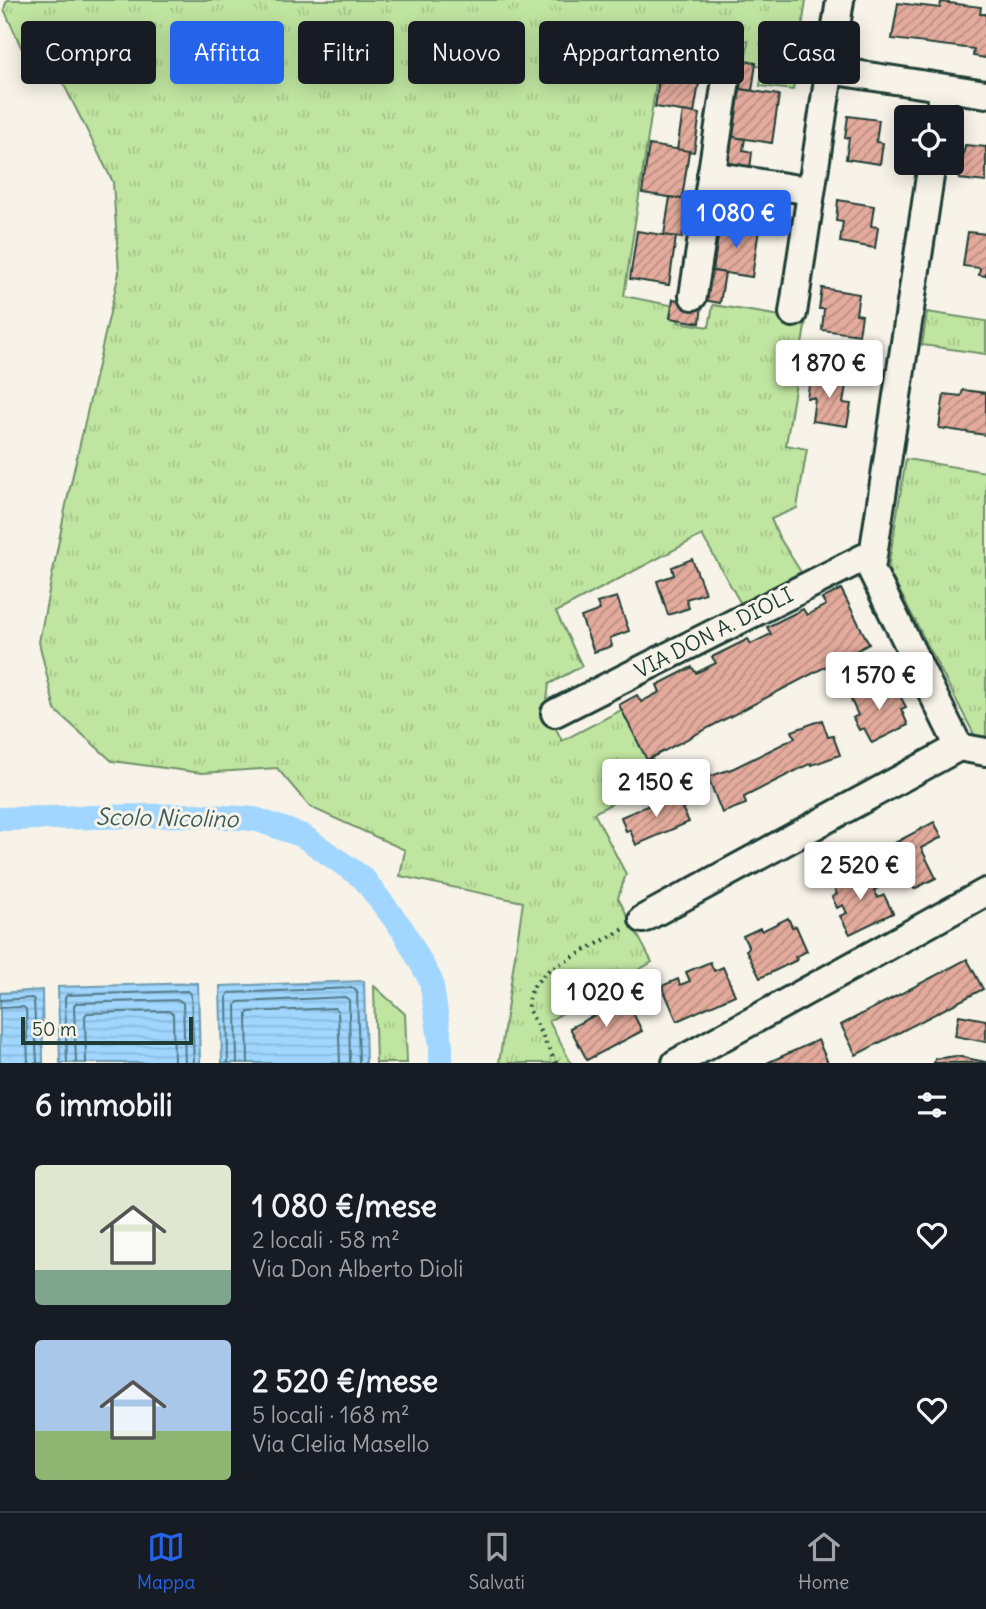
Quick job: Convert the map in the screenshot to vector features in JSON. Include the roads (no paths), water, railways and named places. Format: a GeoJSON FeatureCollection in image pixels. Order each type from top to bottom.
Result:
{"type":"FeatureCollection","features":[{"type":"Feature","properties":{"kind":"street"},"geometry":{"type":"LineString","coordinates":[[837,21],[840,0]]}},
{"type":"Feature","properties":{"kind":"street"},"geometry":{"type":"LineString","coordinates":[[860,75],[986,94]]}},
{"type":"Feature","properties":{"kind":"street"},"geometry":{"type":"LineString","coordinates":[[693,296],[725,84]]}},
{"type":"Feature","properties":{"kind":"street"},"geometry":{"type":"LineString","coordinates":[[793,313],[827,84]]}},
{"type":"Feature","properties":{"kind":"street"},"geometry":{"type":"LineString","coordinates":[[941,105],[944,88]]}},
{"type":"Feature","properties":{"kind":"street"},"geometry":{"type":"LineString","coordinates":[[711,175],[811,191]]}},
{"type":"Feature","properties":{"kind":"street"},"geometry":{"type":"LineString","coordinates":[[930,175],[871,569],[959,747]]}},
{"type":"Feature","properties":{"kind":"street","name":"VIA DON A. DIOLI"},"geometry":{"type":"LineString","coordinates":[[555,713],[873,553]]}},
{"type":"Feature","properties":{"kind":"street"},"geometry":{"type":"LineString","coordinates":[[643,919],[959,747],[986,752]]}},
{"type":"Feature","properties":{"kind":"street"},"geometry":{"type":"LineString","coordinates":[[676,1063],[986,892]]}},
{"type":"Feature","properties":{"kind":"water"},"geometry":{"type":"Polygon","coordinates":[[[364,981],[366,1063],[222,1063],[220,986],[364,981]]]}},
{"type":"Feature","properties":{"kind":"water"},"geometry":{"type":"Polygon","coordinates":[[[198,983],[200,1063],[60,1063],[58,987],[198,983]]]}},
{"type":"Feature","properties":{"kind":"water"},"geometry":{"type":"Polygon","coordinates":[[[42,990],[43,1063],[0,1063],[0,993],[42,990]]]}},
{"type":"Feature","properties":{"kind":"waterway","name":"Scolo Nicolino"},"geometry":{"type":"LineString","coordinates":[[0,819],[196,815],[255,819],[303,836],[363,878],[403,930],[431,981],[441,1063]]}}]}
